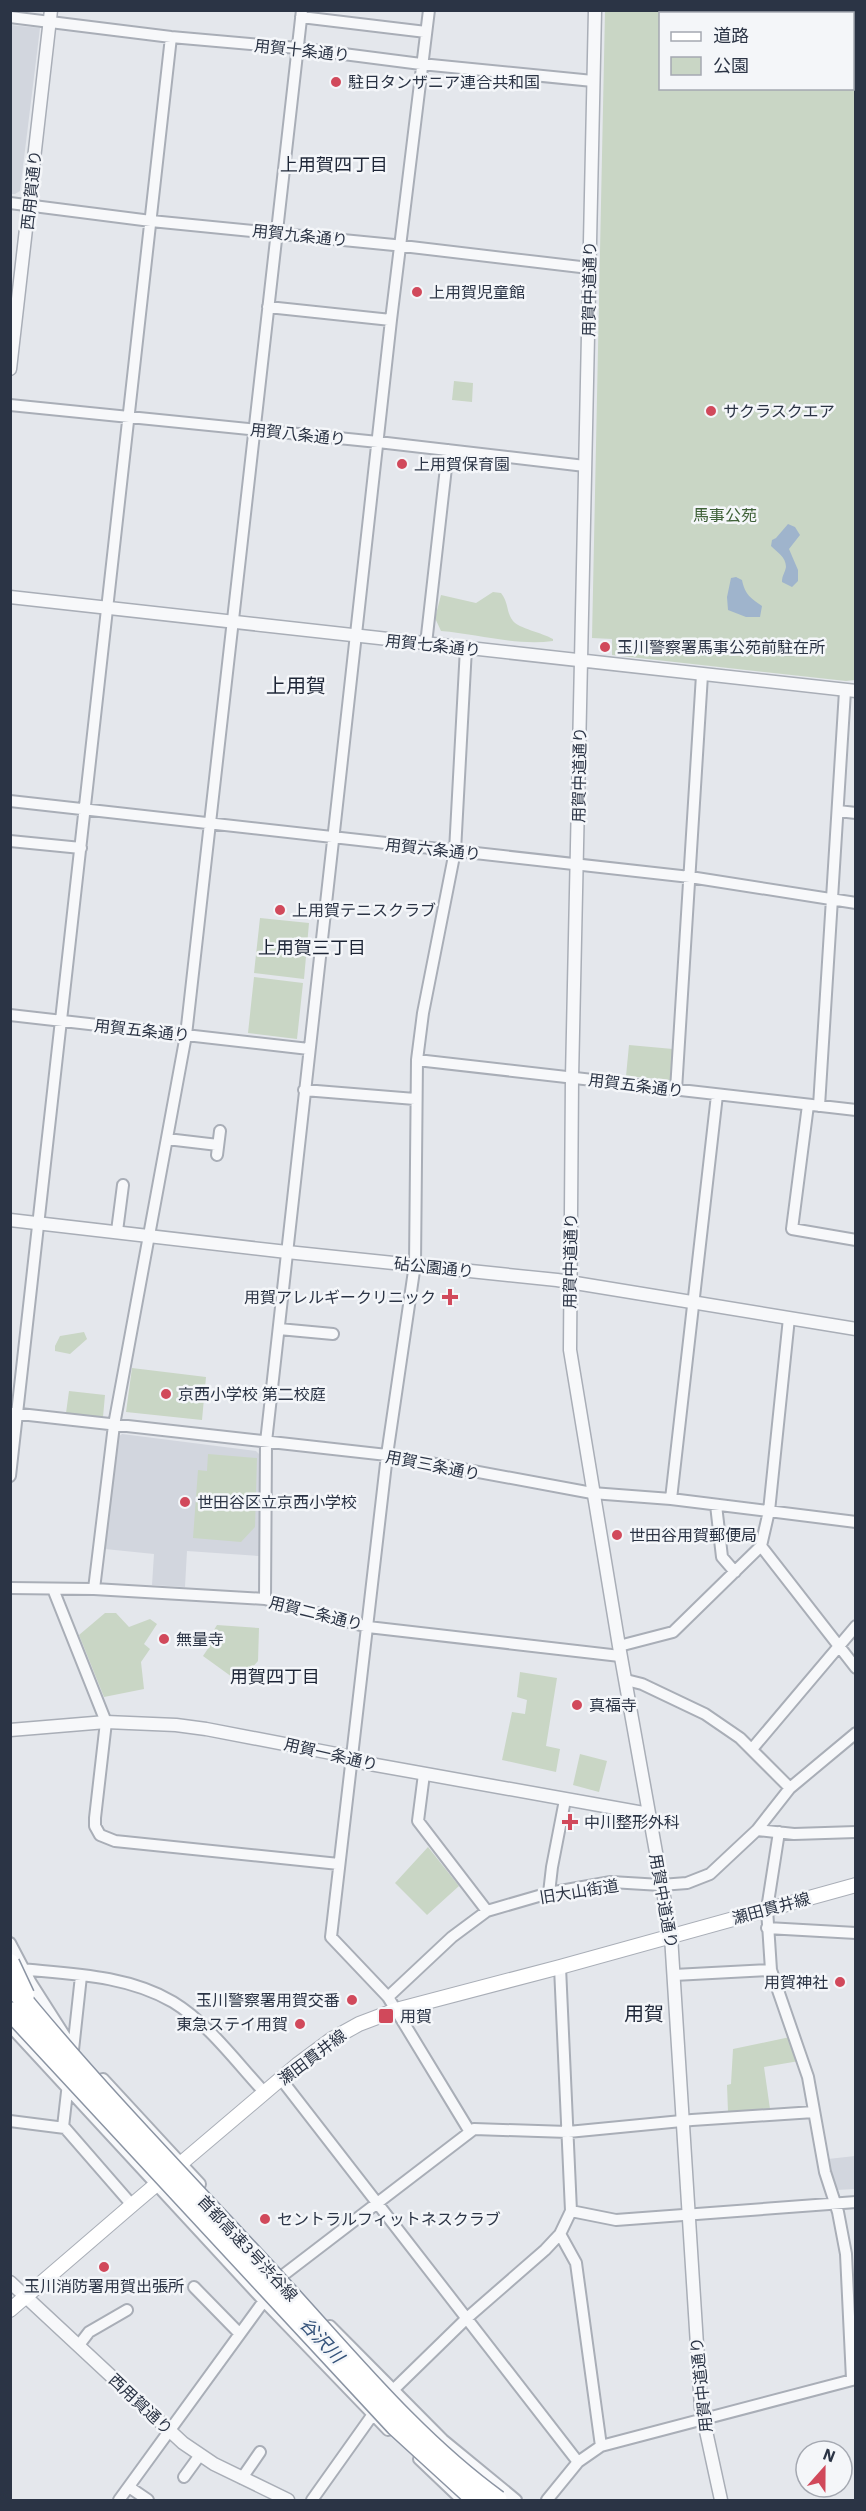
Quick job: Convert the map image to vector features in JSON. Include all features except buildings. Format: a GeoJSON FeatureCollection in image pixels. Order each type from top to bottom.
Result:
{"type":"FeatureCollection","features":[{"type":"Feature","properties":{"kind":"highway"},"geometry":{"type":"LineString","coordinates":[[15,1967],[22,1990],[40,2021]]}},
{"type":"Feature","properties":{"kind":"highway","name":"首都高速3号渋谷線"},"geometry":{"type":"LineString","coordinates":[[10,1984],[40,2021],[406,2418],[457,2467],[498,2500]]}},
{"type":"Feature","properties":{"kind":"highway","name":"首都高速3号渋谷線"},"geometry":{"type":"LineString","coordinates":[[10,2011],[388,2419],[476,2500]]}},
{"type":"Feature","properties":{"kind":"main road","name":"瀬田貫井線"},"geometry":{"type":"LineString","coordinates":[[10,2310],[281,2079],[339,2035],[392,2003],[560,1967],[855,1885]]}},
{"type":"Feature","properties":{"kind":"street"},"geometry":{"type":"LineString","coordinates":[[265,1599],[266,1442],[391,320],[429,10]]}},
{"type":"Feature","properties":{"kind":"street","name":"用賀中道通り"},"geometry":{"type":"LineString","coordinates":[[595,10],[572,1078],[570,1350],[619,1651],[671,1936],[703,2418],[721,2500]]}},
{"type":"Feature","properties":{"kind":"street"},"geometry":{"type":"LineString","coordinates":[[94,1588],[114,1425],[186,1035],[302,14],[426,32]]}},
{"type":"Feature","properties":{"kind":"street","name":"用賀十条通り"},"geometry":{"type":"LineString","coordinates":[[10,17],[50,16],[171,37],[297,48],[421,64],[593,81]]}},
{"type":"Feature","properties":{"kind":"street","name":"西用賀通り"},"geometry":{"type":"LineString","coordinates":[[10,369],[50,16]]}},
{"type":"Feature","properties":{"kind":"street"},"geometry":{"type":"LineString","coordinates":[[10,1476],[14,1413],[39,1223],[171,37]]}},
{"type":"Feature","properties":{"kind":"street","name":"用賀九条通り"},"geometry":{"type":"LineString","coordinates":[[10,203],[151,221],[589,268]]}},
{"type":"Feature","properties":{"kind":"street"},"geometry":{"type":"LineString","coordinates":[[268,307],[391,320]]}},
{"type":"Feature","properties":{"kind":"street","name":"用賀八条通り"},"geometry":{"type":"LineString","coordinates":[[10,405],[378,442],[585,466]]}},
{"type":"Feature","properties":{"kind":"street"},"geometry":{"type":"LineString","coordinates":[[426,644],[448,450]]}},
{"type":"Feature","properties":{"kind":"street","name":"用賀七条通り"},"geometry":{"type":"LineString","coordinates":[[10,597],[850,691]]}},
{"type":"Feature","properties":{"kind":"street"},"geometry":{"type":"LineString","coordinates":[[466,648],[455,851],[423,1013],[417,1060],[415,1264],[387,1455],[331,1937],[392,2003],[470,2132]]}},
{"type":"Feature","properties":{"kind":"street"},"geometry":{"type":"LineString","coordinates":[[676,1090],[702,675]]}},
{"type":"Feature","properties":{"kind":"street"},"geometry":{"type":"LineString","coordinates":[[850,691],[814,1105],[792,1229],[855,1240]]}},
{"type":"Feature","properties":{"kind":"street","name":"用賀六条通り"},"geometry":{"type":"LineString","coordinates":[[10,801],[690,877],[855,903]]}},
{"type":"Feature","properties":{"kind":"street"},"geometry":{"type":"LineString","coordinates":[[838,811],[855,813]]}},
{"type":"Feature","properties":{"kind":"street"},"geometry":{"type":"LineString","coordinates":[[10,841],[81,848]]}},
{"type":"Feature","properties":{"kind":"street","name":"用賀五条通り"},"geometry":{"type":"LineString","coordinates":[[10,1015],[309,1049]]}},
{"type":"Feature","properties":{"kind":"street","name":"用賀五条通り"},"geometry":{"type":"LineString","coordinates":[[417,1060],[855,1110]]}},
{"type":"Feature","properties":{"kind":"street"},"geometry":{"type":"LineString","coordinates":[[304,1090],[415,1099]]}},
{"type":"Feature","properties":{"kind":"street"},"geometry":{"type":"LineString","coordinates":[[671,1500],[717,1095]]}},
{"type":"Feature","properties":{"kind":"street"},"geometry":{"type":"LineString","coordinates":[[166,1139],[218,1150],[220,1131]]}},
{"type":"Feature","properties":{"kind":"street"},"geometry":{"type":"LineString","coordinates":[[117,1231],[123,1185]]}},
{"type":"Feature","properties":{"kind":"street","name":"砧公園通り"},"geometry":{"type":"LineString","coordinates":[[10,1220],[570,1282],[855,1329]]}},
{"type":"Feature","properties":{"kind":"street"},"geometry":{"type":"LineString","coordinates":[[619,1651],[673,1632],[761,1546],[769,1512],[789,1318]]}},
{"type":"Feature","properties":{"kind":"street"},"geometry":{"type":"LineString","coordinates":[[279,1329],[333,1334]]}},
{"type":"Feature","properties":{"kind":"street","name":"用賀三条通り"},"geometry":{"type":"LineString","coordinates":[[14,1413],[387,1455],[592,1493],[855,1522]]}},
{"type":"Feature","properties":{"kind":"street"},"geometry":{"type":"LineString","coordinates":[[716,1505],[722,1557],[735,1572]]}},
{"type":"Feature","properties":{"kind":"street"},"geometry":{"type":"LineString","coordinates":[[761,1546],[855,1668]]}},
{"type":"Feature","properties":{"kind":"street","name":"用賀二条通り"},"geometry":{"type":"LineString","coordinates":[[10,1588],[94,1588],[265,1599],[368,1627],[619,1651]]}},
{"type":"Feature","properties":{"kind":"street"},"geometry":{"type":"LineString","coordinates":[[53,1589],[106,1722],[95,1818],[97,1831],[104,1838],[339,1864]]}},
{"type":"Feature","properties":{"kind":"street"},"geometry":{"type":"LineString","coordinates":[[752,1749],[855,1626]]}},
{"type":"Feature","properties":{"kind":"street"},"geometry":{"type":"LineString","coordinates":[[626,1680],[642,1684],[705,1714],[752,1749],[790,1788]]}},
{"type":"Feature","properties":{"kind":"street","name":"用賀一条通り"},"geometry":{"type":"LineString","coordinates":[[10,1730],[106,1722],[207,1729],[352,1757],[359,1762],[649,1814]]}},
{"type":"Feature","properties":{"kind":"street","name":"旧大山街道"},"geometry":{"type":"LineString","coordinates":[[392,2003],[452,1937],[487,1911],[549,1893],[611,1882],[661,1886],[687,1883],[710,1874],[757,1830],[790,1788],[855,1733]]}},
{"type":"Feature","properties":{"kind":"street"},"geometry":{"type":"LineString","coordinates":[[424,1774],[418,1821],[487,1911]]}},
{"type":"Feature","properties":{"kind":"street"},"geometry":{"type":"LineString","coordinates":[[549,1893],[565,1800]]}},
{"type":"Feature","properties":{"kind":"street"},"geometry":{"type":"LineString","coordinates":[[757,1830],[794,1833],[855,1832]]}},
{"type":"Feature","properties":{"kind":"street"},"geometry":{"type":"LineString","coordinates":[[547,2500],[578,2462],[601,2446],[854,2379],[846,2254],[836,2203],[825,2172],[808,2077],[771,1970],[767,1909],[778,1832]]}},
{"type":"Feature","properties":{"kind":"street"},"geometry":{"type":"LineString","coordinates":[[767,1928],[855,1933]]}},
{"type":"Feature","properties":{"kind":"street"},"geometry":{"type":"LineString","coordinates":[[10,1943],[15,1967],[74,2047],[282,2276],[392,2390],[484,2476],[516,2500]]}},
{"type":"Feature","properties":{"kind":"street"},"geometry":{"type":"LineString","coordinates":[[15,1967],[132,1984],[173,2002],[208,2030],[265,2093]]}},
{"type":"Feature","properties":{"kind":"street"},"geometry":{"type":"LineString","coordinates":[[312,2500],[392,2390],[467,2318],[545,2250],[560,2234],[571,2211],[560,1967]]}},
{"type":"Feature","properties":{"kind":"street"},"geometry":{"type":"LineString","coordinates":[[674,1975],[771,1970]]}},
{"type":"Feature","properties":{"kind":"street"},"geometry":{"type":"LineString","coordinates":[[63,2127],[81,1976]]}},
{"type":"Feature","properties":{"kind":"street"},"geometry":{"type":"LineString","coordinates":[[10,2026],[372,2415],[462,2500]]}},
{"type":"Feature","properties":{"kind":"street"},"geometry":{"type":"LineString","coordinates":[[281,2079],[578,2462]]}},
{"type":"Feature","properties":{"kind":"street"},"geometry":{"type":"LineString","coordinates":[[119,2500],[282,2276],[474,2129],[568,2132],[683,2120],[814,2112]]}},
{"type":"Feature","properties":{"kind":"street"},"geometry":{"type":"LineString","coordinates":[[10,2121],[63,2127],[132,2205]]}},
{"type":"Feature","properties":{"kind":"street"},"geometry":{"type":"LineString","coordinates":[[571,2211],[616,2220],[855,2202]]}},
{"type":"Feature","properties":{"kind":"street"},"geometry":{"type":"LineString","coordinates":[[560,2234],[576,2263],[601,2446]]}},
{"type":"Feature","properties":{"kind":"street","name":"西用賀通り"},"geometry":{"type":"LineString","coordinates":[[10,2282],[169,2431],[200,2455],[288,2500]]}},
{"type":"Feature","properties":{"kind":"street"},"geometry":{"type":"LineString","coordinates":[[194,2287],[239,2333]]}},
{"type":"Feature","properties":{"kind":"street"},"geometry":{"type":"LineString","coordinates":[[79,2345],[89,2332],[127,2310]]}},
{"type":"Feature","properties":{"kind":"street"},"geometry":{"type":"LineString","coordinates":[[242,2478],[261,2452]]}},
{"type":"Feature","properties":{"kind":"street"},"geometry":{"type":"LineString","coordinates":[[184,2477],[200,2455]]}},
{"type":"Feature","properties":{"kind":"street"},"geometry":{"type":"LineString","coordinates":[[129,2487],[148,2500]]}},
{"type":"Feature","properties":{"kind":"shaded area"},"geometry":{"type":"Polygon","coordinates":[[[11,25],[40,28],[20,191],[15,194],[10,194],[11,25]]]}},
{"type":"Feature","properties":{"kind":"shaded area","name":"世田谷区立京西小学校"},"geometry":{"type":"Polygon","coordinates":[[[122,1434],[256,1451],[260,1455],[259,1556],[187,1551],[185,1587],[152,1585],[154,1554],[105,1549],[118,1437],[122,1434]]]}},
{"type":"Feature","properties":{"kind":"shaded area"},"geometry":{"type":"Polygon","coordinates":[[[855,2156],[855,2189],[836,2190],[828,2159],[855,2156]]]}},
{"type":"Feature","properties":{"kind":"green space","name":"馬事公苑"},"geometry":{"type":"Polygon","coordinates":[[[605,11],[855,11],[855,680],[846,681],[612,655],[612,639],[592,638],[605,11]]]}},
{"type":"Feature","properties":{"kind":"green space"},"geometry":{"type":"Polygon","coordinates":[[[454,381],[473,383],[472,402],[452,400],[454,381]]]}},
{"type":"Feature","properties":{"kind":"green space"},"geometry":{"type":"Polygon","coordinates":[[[493,592],[501,593],[511,618],[516,624],[549,637],[553,641],[511,641],[441,631],[435,618],[441,595],[476,603],[493,592]]]}},
{"type":"Feature","properties":{"kind":"green space"},"geometry":{"type":"Polygon","coordinates":[[[260,918],[309,923],[304,979],[254,973],[260,918]]]}},
{"type":"Feature","properties":{"kind":"green space"},"geometry":{"type":"Polygon","coordinates":[[[254,977],[303,983],[297,1039],[248,1033],[254,977]]]}},
{"type":"Feature","properties":{"kind":"green space"},"geometry":{"type":"Polygon","coordinates":[[[629,1045],[673,1049],[670,1080],[626,1076],[629,1045]]]}},
{"type":"Feature","properties":{"kind":"green space"},"geometry":{"type":"Polygon","coordinates":[[[84,1332],[87,1339],[70,1354],[55,1351],[60,1336],[84,1332]]]}},
{"type":"Feature","properties":{"kind":"green space","name":"京西小学校 第二校庭"},"geometry":{"type":"Polygon","coordinates":[[[132,1368],[206,1377],[202,1420],[126,1412],[132,1368]]]}},
{"type":"Feature","properties":{"kind":"green space"},"geometry":{"type":"Polygon","coordinates":[[[69,1391],[105,1395],[103,1417],[66,1413],[69,1391]]]}},
{"type":"Feature","properties":{"kind":"green space"},"geometry":{"type":"Polygon","coordinates":[[[208,1454],[257,1458],[255,1527],[241,1542],[193,1538],[198,1470],[207,1471],[208,1454]]]}},
{"type":"Feature","properties":{"kind":"green space"},"geometry":{"type":"Polygon","coordinates":[[[105,1613],[116,1613],[129,1627],[150,1619],[157,1624],[144,1644],[150,1649],[141,1662],[144,1689],[104,1697],[79,1635],[105,1613]]]}},
{"type":"Feature","properties":{"kind":"green space"},"geometry":{"type":"Polygon","coordinates":[[[217,1625],[259,1628],[258,1661],[239,1682],[203,1656],[213,1641],[209,1638],[217,1625]]]}},
{"type":"Feature","properties":{"kind":"green space"},"geometry":{"type":"Polygon","coordinates":[[[520,1672],[557,1678],[546,1746],[560,1749],[556,1772],[502,1760],[512,1712],[525,1714],[527,1700],[517,1697],[520,1672]]]}},
{"type":"Feature","properties":{"kind":"green space"},"geometry":{"type":"Polygon","coordinates":[[[580,1754],[607,1761],[599,1792],[573,1785],[580,1754]]]}},
{"type":"Feature","properties":{"kind":"green space"},"geometry":{"type":"Polygon","coordinates":[[[428,1847],[459,1886],[427,1915],[395,1883],[428,1847]]]}},
{"type":"Feature","properties":{"kind":"green space"},"geometry":{"type":"Polygon","coordinates":[[[790,2037],[799,2061],[764,2067],[770,2109],[728,2112],[727,2085],[731,2084],[733,2049],[790,2037]]]}},
{"type":"Feature","properties":{"kind":"water"},"geometry":{"type":"Polygon","coordinates":[[[788,524],[795,527],[800,535],[789,549],[798,570],[798,581],[792,587],[782,582],[786,563],[771,546],[772,540],[788,524]]]}},
{"type":"Feature","properties":{"kind":"water"},"geometry":{"type":"Polygon","coordinates":[[[736,577],[742,580],[749,596],[762,606],[760,617],[746,617],[728,610],[727,597],[731,578],[736,577]]]}},
{"type":"Feature","properties":{"kind":"place","name":"駐日タンザニア連合共和国"},"geometry":{"type":"Point","coordinates":[336,82]}},
{"type":"Feature","properties":{"kind":"place","name":"上用賀児童館"},"geometry":{"type":"Point","coordinates":[417,292]}},
{"type":"Feature","properties":{"kind":"place","name":"サクラスクエア"},"geometry":{"type":"Point","coordinates":[711,411]}},
{"type":"Feature","properties":{"kind":"place","name":"上用賀保育園"},"geometry":{"type":"Point","coordinates":[402,464]}},
{"type":"Feature","properties":{"kind":"place","name":"玉川警察署馬事公苑前駐在所"},"geometry":{"type":"Point","coordinates":[605,647]}},
{"type":"Feature","properties":{"kind":"place","name":"上用賀テニスクラブ"},"geometry":{"type":"Point","coordinates":[280,910]}},
{"type":"Feature","properties":{"kind":"place","name":"用賀アレルギークリニック"},"geometry":{"type":"Point","coordinates":[450,1297]}},
{"type":"Feature","properties":{"kind":"place","name":"京西小学校 第二校庭"},"geometry":{"type":"Point","coordinates":[166,1394]}},
{"type":"Feature","properties":{"kind":"place","name":"世田谷区立京西小学校"},"geometry":{"type":"Point","coordinates":[185,1502]}},
{"type":"Feature","properties":{"kind":"place","name":"世田谷用賀郵便局"},"geometry":{"type":"Point","coordinates":[617,1535]}},
{"type":"Feature","properties":{"kind":"place","name":"無量寺"},"geometry":{"type":"Point","coordinates":[164,1639]}},
{"type":"Feature","properties":{"kind":"place","name":"真福寺"},"geometry":{"type":"Point","coordinates":[577,1705]}},
{"type":"Feature","properties":{"kind":"place","name":"中川整形外科"},"geometry":{"type":"Point","coordinates":[570,1822]}},
{"type":"Feature","properties":{"kind":"place","name":"用賀神社"},"geometry":{"type":"Point","coordinates":[840,1982]}},
{"type":"Feature","properties":{"kind":"place","name":"玉川警察署用賀交番"},"geometry":{"type":"Point","coordinates":[352,2000]}},
{"type":"Feature","properties":{"kind":"place","name":"用賀"},"geometry":{"type":"Point","coordinates":[386,2016]}},
{"type":"Feature","properties":{"kind":"place","name":"東急ステイ用賀"},"geometry":{"type":"Point","coordinates":[300,2024]}},
{"type":"Feature","properties":{"kind":"place","name":"セントラルフィットネスクラブ"},"geometry":{"type":"Point","coordinates":[265,2219]}},
{"type":"Feature","properties":{"kind":"place","name":"玉川消防署用賀出張所"},"geometry":{"type":"Point","coordinates":[104,2267]}},
{"type":"Feature","properties":{"kind":"district","name":"上用賀四丁目"},"geometry":{"type":"Point","coordinates":[334,164]}},
{"type":"Feature","properties":{"kind":"district","name":"上用賀"},"geometry":{"type":"Point","coordinates":[296,685]}},
{"type":"Feature","properties":{"kind":"district","name":"上用賀三丁目"},"geometry":{"type":"Point","coordinates":[312,947]}},
{"type":"Feature","properties":{"kind":"district","name":"用賀四丁目"},"geometry":{"type":"Point","coordinates":[275,1676]}},
{"type":"Feature","properties":{"kind":"district","name":"用賀"},"geometry":{"type":"Point","coordinates":[644,2013]}},
{"type":"Feature","properties":{"kind":"water label","name":"谷沢川"},"geometry":{"type":"Point","coordinates":[322,2340]}}]}
